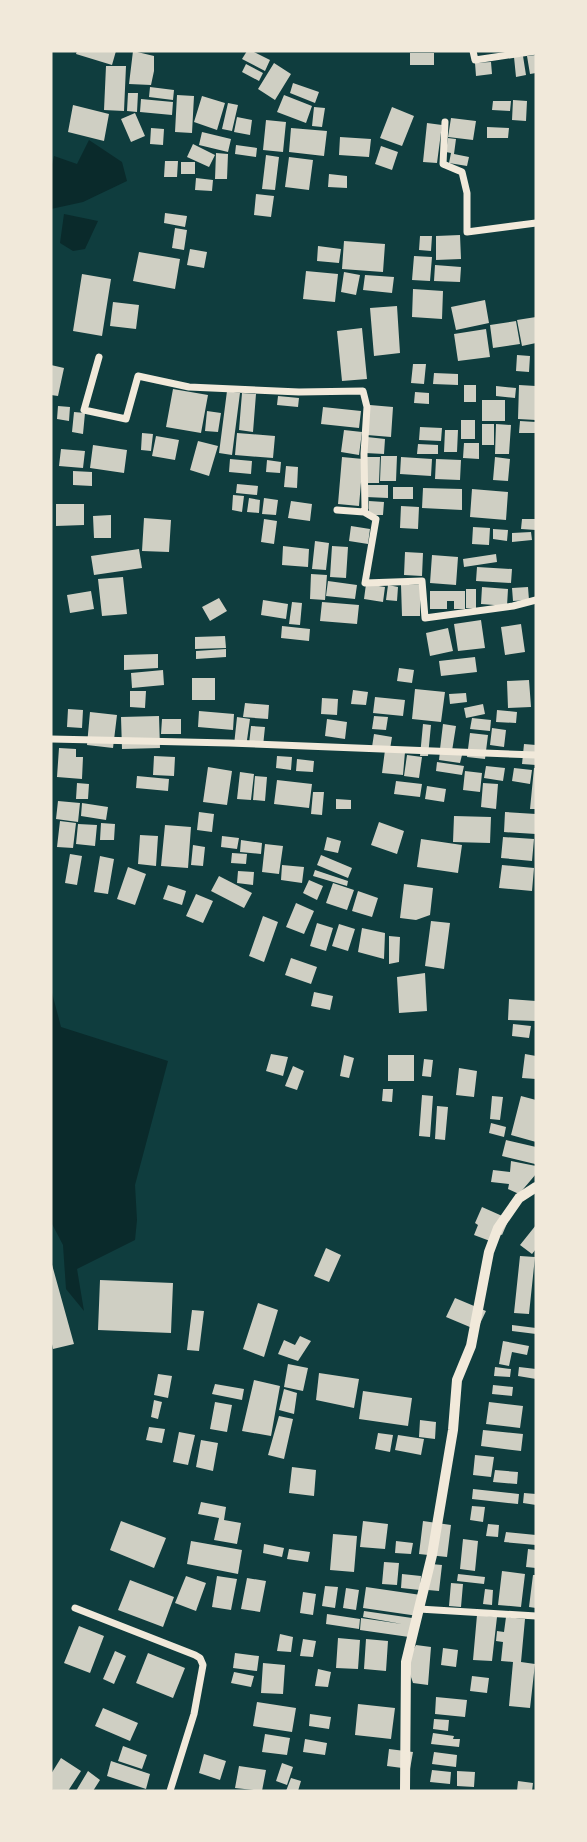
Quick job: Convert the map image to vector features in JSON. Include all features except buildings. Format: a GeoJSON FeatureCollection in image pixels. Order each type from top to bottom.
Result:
{"type":"FeatureCollection","features":[{"type":"Feature","properties":{"kind":"street"},"geometry":{"type":"LineString","coordinates":[[473,51],[475,60],[536,51]]}},
{"type":"Feature","properties":{"kind":"street"},"geometry":{"type":"LineString","coordinates":[[445,121],[443,164],[462,172],[467,193],[467,232],[536,223]]}},
{"type":"Feature","properties":{"kind":"street"},"geometry":{"type":"LineString","coordinates":[[99,357],[84,410],[126,419],[138,376],[189,387],[299,392],[363,391],[367,407],[364,512]]}},
{"type":"Feature","properties":{"kind":"street"},"geometry":{"type":"LineString","coordinates":[[337,510],[364,512],[376,519],[365,583],[422,581],[425,618],[513,606],[536,600]]}},
{"type":"Feature","properties":{"kind":"street"},"geometry":{"type":"LineString","coordinates":[[51,739],[536,755]]}},
{"type":"Feature","properties":{"kind":"street"},"geometry":{"type":"LineString","coordinates":[[405,1791],[406,1662],[432,1555],[453,1430],[457,1380],[471,1346],[489,1252],[498,1228],[519,1198],[536,1187]]}},
{"type":"Feature","properties":{"kind":"street"},"geometry":{"type":"LineString","coordinates":[[75,1608],[195,1655],[202,1662],[194,1714],[170,1791]]}},
{"type":"Feature","properties":{"kind":"street"},"geometry":{"type":"LineString","coordinates":[[419,1609],[536,1616]]}},
{"type":"Feature","properties":{"kind":"water"},"geometry":{"type":"Polygon","coordinates":[[[89,140],[122,162],[127,181],[83,202],[51,209],[51,169],[54,156],[77,164],[89,140]]]}},
{"type":"Feature","properties":{"kind":"water"},"geometry":{"type":"Polygon","coordinates":[[[64,214],[98,221],[85,249],[73,251],[60,243],[64,214]]]}},
{"type":"Feature","properties":{"kind":"water"},"geometry":{"type":"Polygon","coordinates":[[[51,989],[61,1027],[168,1061],[135,1185],[135,1240],[77,1269],[84,1311],[66,1289],[63,1245],[51,1222],[51,989]]]}}]}
